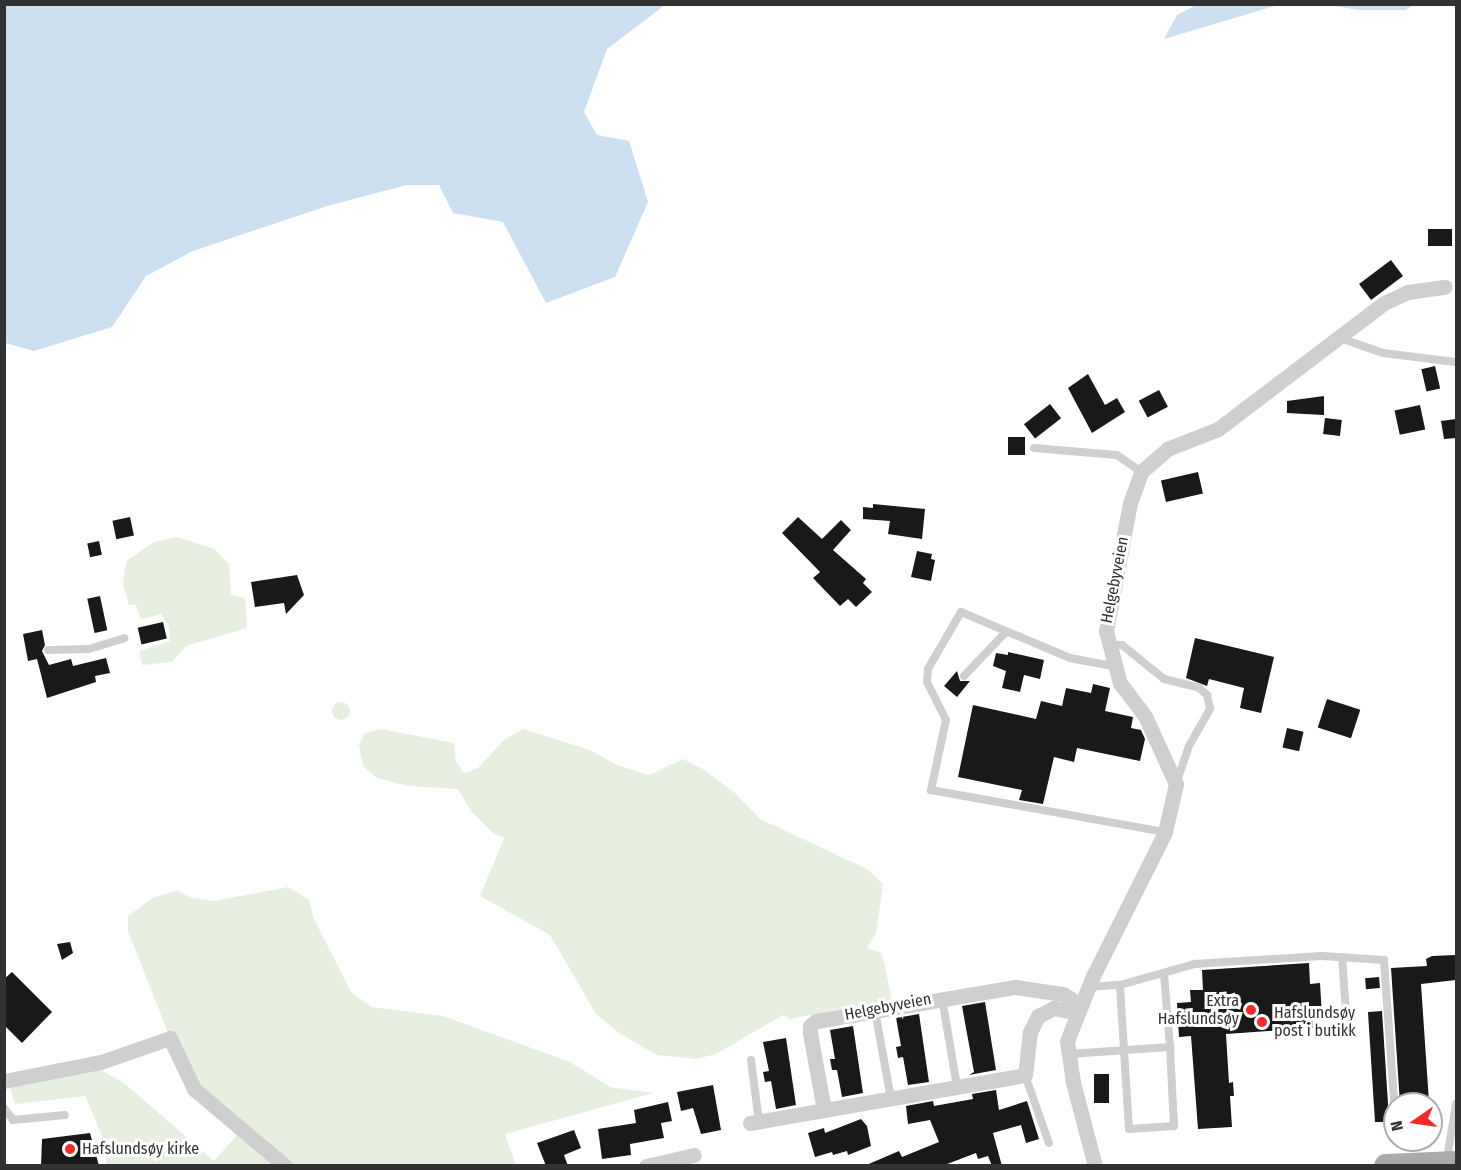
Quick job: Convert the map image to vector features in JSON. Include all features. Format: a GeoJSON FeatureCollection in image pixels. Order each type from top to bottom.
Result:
{"type":"FeatureCollection","features":[{"type":"Feature","properties":{"kind":"main road"},"geometry":{"type":"LineString","coordinates":[[1386,1166],[1451,1163]]}},
{"type":"Feature","properties":{"kind":"street","name":"Helgebyveien"},"geometry":{"type":"LineString","coordinates":[[1176,784],[1165,753],[1113,666],[1106,631],[1130,503],[1141,472],[1167,449],[1218,429],[1384,303],[1408,292],[1445,288]]}},
{"type":"Feature","properties":{"kind":"street"},"geometry":{"type":"LineString","coordinates":[[1095,1166],[1067,1054],[1077,1013],[1088,987],[1165,832],[1176,784]]}},
{"type":"Feature","properties":{"kind":"street","name":"Helgebyveien"},"geometry":{"type":"LineString","coordinates":[[824,1110],[810,1026],[816,1021],[942,997],[1031,986],[1064,994],[1071,999],[1077,1013]]}},
{"type":"Feature","properties":{"kind":"street"},"geometry":{"type":"LineString","coordinates":[[755,1122],[1025,1076],[1030,1032],[1038,1016],[1054,1008],[1077,1013]]}},
{"type":"Feature","properties":{"kind":"street"},"geometry":{"type":"LineString","coordinates":[[4,1081],[101,1062],[170,1038],[194,1089],[285,1166]]}},
{"type":"Feature","properties":{"kind":"street"},"geometry":{"type":"LineString","coordinates":[[646,1166],[694,1155]]}},
{"type":"Feature","properties":{"kind":"lane"},"geometry":{"type":"LineString","coordinates":[[1339,337],[1383,352],[1455,362]]}},
{"type":"Feature","properties":{"kind":"lane"},"geometry":{"type":"LineString","coordinates":[[1034,448],[1117,455],[1141,472]]}},
{"type":"Feature","properties":{"kind":"lane"},"geometry":{"type":"LineString","coordinates":[[1113,666],[1090,665],[1005,633],[961,612],[928,669],[927,682],[945,720],[931,790],[1165,832]]}},
{"type":"Feature","properties":{"kind":"lane"},"geometry":{"type":"LineString","coordinates":[[963,676],[1005,633]]}},
{"type":"Feature","properties":{"kind":"lane"},"geometry":{"type":"LineString","coordinates":[[48,650],[89,649],[124,638]]}},
{"type":"Feature","properties":{"kind":"lane"},"geometry":{"type":"LineString","coordinates":[[1108,645],[1122,645],[1164,679],[1199,688],[1207,695],[1210,709],[1189,746],[1176,784]]}},
{"type":"Feature","properties":{"kind":"lane"},"geometry":{"type":"LineString","coordinates":[[1088,987],[1120,985],[1194,964],[1238,960],[1342,957],[1384,960],[1394,1092]]}},
{"type":"Feature","properties":{"kind":"lane"},"geometry":{"type":"LineString","coordinates":[[1342,957],[1347,1024]]}},
{"type":"Feature","properties":{"kind":"lane"},"geometry":{"type":"LineString","coordinates":[[1120,985],[1129,1129],[1174,1126],[1164,974]]}},
{"type":"Feature","properties":{"kind":"lane"},"geometry":{"type":"LineString","coordinates":[[942,997],[957,1087]]}},
{"type":"Feature","properties":{"kind":"lane"},"geometry":{"type":"LineString","coordinates":[[875,1009],[891,1099]]}},
{"type":"Feature","properties":{"kind":"lane"},"geometry":{"type":"LineString","coordinates":[[1067,1054],[1170,1047]]}},
{"type":"Feature","properties":{"kind":"lane"},"geometry":{"type":"LineString","coordinates":[[751,1060],[755,1122]]}},
{"type":"Feature","properties":{"kind":"lane"},"geometry":{"type":"LineString","coordinates":[[1025,1076],[1049,1143]]}},
{"type":"Feature","properties":{"kind":"lane"},"geometry":{"type":"LineString","coordinates":[[1451,1163],[1456,1104]]}},
{"type":"Feature","properties":{"kind":"lane"},"geometry":{"type":"LineString","coordinates":[[4,1108],[13,1120],[65,1115]]}},
{"type":"Feature","properties":{"kind":"green space"},"geometry":{"type":"Polygon","coordinates":[[[177,537],[214,549],[229,564],[231,595],[245,598],[247,628],[186,646],[172,662],[142,665],[139,651],[170,641],[169,626],[161,614],[141,619],[136,605],[129,605],[123,585],[126,561],[154,542],[177,537]]]}},
{"type":"Feature","properties":{"kind":"green space"},"geometry":{"type":"Polygon","coordinates":[[[341,702],[347,705],[350,711],[347,717],[341,720],[335,717],[332,711],[335,705],[341,702]]]}},
{"type":"Feature","properties":{"kind":"green space"},"geometry":{"type":"Polygon","coordinates":[[[381,729],[454,743],[456,762],[464,773],[478,768],[505,739],[523,729],[590,750],[617,765],[649,775],[683,759],[703,769],[735,793],[760,819],[867,869],[883,884],[876,933],[867,948],[882,953],[892,1000],[790,1019],[783,1015],[716,1054],[696,1059],[657,1055],[619,1033],[596,1014],[550,935],[480,896],[504,838],[493,833],[471,811],[458,789],[408,786],[377,778],[363,766],[359,745],[365,733],[381,729]]]}},
{"type":"Feature","properties":{"kind":"green space"},"geometry":{"type":"Polygon","coordinates":[[[288,887],[309,900],[314,919],[351,992],[372,1007],[443,1016],[570,1062],[610,1087],[653,1093],[505,1134],[516,1165],[286,1165],[183,1071],[128,931],[128,916],[154,897],[177,891],[192,898],[214,901],[288,887]]]}},
{"type":"Feature","properties":{"kind":"green space"},"geometry":{"type":"Polygon","coordinates":[[[99,1069],[124,1083],[214,1161],[237,1135],[273,1165],[106,1165],[106,1145],[85,1096],[15,1104],[9,1084],[99,1069]]]}},
{"type":"Feature","properties":{"kind":"water"},"geometry":{"type":"Polygon","coordinates":[[[1414,4],[1405,10],[1359,10],[1329,5],[1414,4]]]}},
{"type":"Feature","properties":{"kind":"water"},"geometry":{"type":"Polygon","coordinates":[[[4,5],[665,5],[607,49],[584,112],[597,135],[629,141],[648,202],[615,277],[546,303],[503,222],[453,213],[439,185],[407,185],[327,206],[193,251],[146,276],[112,327],[34,351],[5,343],[4,5]]]}},
{"type":"Feature","properties":{"kind":"water"},"geometry":{"type":"Polygon","coordinates":[[[1196,5],[1278,5],[1164,39],[1177,15],[1196,5]]]}},
{"type":"Feature","properties":{"kind":"building"},"geometry":{"type":"Polygon","coordinates":[[[1428,229],[1452,229],[1452,246],[1428,246],[1428,229]]]}},
{"type":"Feature","properties":{"kind":"building"},"geometry":{"type":"Polygon","coordinates":[[[1391,260],[1403,276],[1371,300],[1359,284],[1391,260]]]}},
{"type":"Feature","properties":{"kind":"building"},"geometry":{"type":"Polygon","coordinates":[[[1435,366],[1440,388],[1427,392],[1421,369],[1435,366]]]}},
{"type":"Feature","properties":{"kind":"building"},"geometry":{"type":"Polygon","coordinates":[[[1088,374],[1105,405],[1117,398],[1125,412],[1092,433],[1068,388],[1088,374]]]}},
{"type":"Feature","properties":{"kind":"building"},"geometry":{"type":"Polygon","coordinates":[[[1159,390],[1168,407],[1148,418],[1139,401],[1159,390]]]}},
{"type":"Feature","properties":{"kind":"building"},"geometry":{"type":"Polygon","coordinates":[[[1324,396],[1324,415],[1287,413],[1287,401],[1324,396]]]}},
{"type":"Feature","properties":{"kind":"building"},"geometry":{"type":"Polygon","coordinates":[[[1050,404],[1061,418],[1035,439],[1024,424],[1050,404]]]}},
{"type":"Feature","properties":{"kind":"building"},"geometry":{"type":"Polygon","coordinates":[[[1420,405],[1425,429],[1400,435],[1395,410],[1420,405]]]}},
{"type":"Feature","properties":{"kind":"building"},"geometry":{"type":"Polygon","coordinates":[[[1325,418],[1342,420],[1340,436],[1323,434],[1325,418]]]}},
{"type":"Feature","properties":{"kind":"building"},"geometry":{"type":"Polygon","coordinates":[[[1456,419],[1456,438],[1444,439],[1441,421],[1456,419]]]}},
{"type":"Feature","properties":{"kind":"building"},"geometry":{"type":"Polygon","coordinates":[[[1008,437],[1025,437],[1025,455],[1008,455],[1008,437]]]}},
{"type":"Feature","properties":{"kind":"building"},"geometry":{"type":"Polygon","coordinates":[[[1198,472],[1203,493],[1166,502],[1161,481],[1198,472]]]}},
{"type":"Feature","properties":{"kind":"building"},"geometry":{"type":"Polygon","coordinates":[[[873,504],[925,509],[922,539],[888,534],[890,521],[863,519],[863,507],[873,508],[873,504]]]}},
{"type":"Feature","properties":{"kind":"building"},"geometry":{"type":"Polygon","coordinates":[[[130,517],[134,536],[116,539],[112,521],[130,517]]]}},
{"type":"Feature","properties":{"kind":"building"},"geometry":{"type":"Polygon","coordinates":[[[798,517],[822,539],[841,520],[851,530],[833,550],[866,579],[863,583],[872,592],[856,607],[848,599],[840,606],[813,578],[820,572],[782,533],[798,517]]]}},
{"type":"Feature","properties":{"kind":"building"},"geometry":{"type":"Polygon","coordinates":[[[99,541],[102,555],[90,557],[87,543],[99,541]]]}},
{"type":"Feature","properties":{"kind":"building"},"geometry":{"type":"Polygon","coordinates":[[[917,551],[932,554],[931,559],[935,560],[931,581],[911,577],[917,551]]]}},
{"type":"Feature","properties":{"kind":"building"},"geometry":{"type":"Polygon","coordinates":[[[297,575],[304,595],[286,614],[284,603],[255,607],[251,582],[297,575]]]}},
{"type":"Feature","properties":{"kind":"building"},"geometry":{"type":"Polygon","coordinates":[[[100,596],[107,630],[95,633],[87,599],[100,596]]]}},
{"type":"Feature","properties":{"kind":"building"},"geometry":{"type":"Polygon","coordinates":[[[163,622],[167,639],[141,644],[138,628],[163,622]]]}},
{"type":"Feature","properties":{"kind":"building"},"geometry":{"type":"Polygon","coordinates":[[[42,630],[45,645],[42,651],[49,665],[71,659],[73,666],[106,658],[110,673],[95,676],[96,682],[47,698],[37,659],[28,661],[23,634],[42,630]]]}},
{"type":"Feature","properties":{"kind":"building"},"geometry":{"type":"Polygon","coordinates":[[[1195,638],[1274,657],[1261,713],[1240,708],[1244,688],[1209,679],[1207,686],[1186,678],[1195,638]]]}},
{"type":"Feature","properties":{"kind":"building"},"geometry":{"type":"Polygon","coordinates":[[[1008,652],[1044,660],[1040,679],[1024,675],[1020,692],[1002,688],[1006,671],[993,666],[996,653],[1008,655],[1008,652]]]}},
{"type":"Feature","properties":{"kind":"building"},"geometry":{"type":"Polygon","coordinates":[[[957,671],[960,681],[970,681],[957,697],[944,686],[957,671]]]}},
{"type":"Feature","properties":{"kind":"building"},"geometry":{"type":"Polygon","coordinates":[[[1093,684],[1110,688],[1105,711],[1133,717],[1131,728],[1141,730],[1145,739],[1140,761],[1077,748],[1074,762],[1054,757],[1043,804],[1019,800],[1022,790],[958,777],[973,705],[1036,719],[1041,701],[1062,706],[1066,688],[1091,693],[1093,684]]]}},
{"type":"Feature","properties":{"kind":"building"},"geometry":{"type":"Polygon","coordinates":[[[1327,699],[1360,710],[1351,738],[1318,728],[1327,699]]]}},
{"type":"Feature","properties":{"kind":"building"},"geometry":{"type":"Polygon","coordinates":[[[1287,728],[1304,732],[1299,751],[1283,747],[1287,728]]]}},
{"type":"Feature","properties":{"kind":"building"},"geometry":{"type":"Polygon","coordinates":[[[70,942],[73,953],[62,960],[57,944],[70,942]]]}},
{"type":"Feature","properties":{"kind":"building"},"geometry":{"type":"Polygon","coordinates":[[[1456,955],[1456,980],[1421,984],[1428,1092],[1399,1092],[1391,968],[1427,966],[1426,959],[1432,956],[1456,955]]]}},
{"type":"Feature","properties":{"kind":"building"},"geometry":{"type":"Polygon","coordinates":[[[1309,963],[1310,984],[1320,983],[1322,1016],[1312,1017],[1313,1028],[1226,1034],[1229,1083],[1233,1082],[1234,1096],[1230,1096],[1232,1127],[1198,1129],[1191,1036],[1179,1037],[1177,1003],[1191,1002],[1190,990],[1203,990],[1202,970],[1309,963]]]}},
{"type":"Feature","properties":{"kind":"building"},"geometry":{"type":"Polygon","coordinates":[[[12,972],[52,1012],[22,1043],[6,1027],[4,979],[12,972]]]}},
{"type":"Feature","properties":{"kind":"building"},"geometry":{"type":"Polygon","coordinates":[[[1379,977],[1380,988],[1366,989],[1365,978],[1379,977]]]}},
{"type":"Feature","properties":{"kind":"building"},"geometry":{"type":"Polygon","coordinates":[[[985,1002],[996,1070],[969,1075],[974,1072],[962,1006],[985,1002]]]}},
{"type":"Feature","properties":{"kind":"building"},"geometry":{"type":"Polygon","coordinates":[[[1382,1011],[1387,1092],[1383,1092],[1383,1122],[1375,1122],[1368,1012],[1382,1011]]]}},
{"type":"Feature","properties":{"kind":"building"},"geometry":{"type":"Polygon","coordinates":[[[919,1014],[929,1082],[908,1085],[903,1057],[898,1058],[896,1047],[901,1046],[896,1018],[919,1014]]]}},
{"type":"Feature","properties":{"kind":"building"},"geometry":{"type":"Polygon","coordinates":[[[853,1026],[863,1093],[842,1097],[837,1070],[832,1070],[830,1059],[835,1059],[830,1030],[853,1026]]]}},
{"type":"Feature","properties":{"kind":"building"},"geometry":{"type":"Polygon","coordinates":[[[786,1038],[796,1105],[776,1109],[771,1081],[765,1082],[763,1072],[769,1071],[763,1042],[786,1038]]]}},
{"type":"Feature","properties":{"kind":"building"},"geometry":{"type":"Polygon","coordinates":[[[1094,1074],[1109,1074],[1109,1103],[1094,1103],[1094,1074]]]}},
{"type":"Feature","properties":{"kind":"building"},"geometry":{"type":"Polygon","coordinates":[[[713,1085],[721,1130],[701,1134],[693,1108],[681,1111],[677,1092],[713,1085]]]}},
{"type":"Feature","properties":{"kind":"building"},"geometry":{"type":"Polygon","coordinates":[[[996,1090],[999,1110],[1027,1101],[1039,1139],[1026,1143],[1021,1125],[993,1133],[1002,1166],[992,1166],[988,1156],[978,1159],[976,1153],[942,1166],[864,1166],[899,1151],[902,1157],[939,1142],[930,1120],[908,1124],[906,1106],[933,1101],[934,1106],[973,1099],[972,1094],[996,1090]]]}},
{"type":"Feature","properties":{"kind":"building"},"geometry":{"type":"Polygon","coordinates":[[[668,1102],[672,1121],[661,1123],[664,1138],[630,1144],[631,1155],[602,1159],[598,1129],[636,1123],[634,1110],[668,1102]]]}},
{"type":"Feature","properties":{"kind":"building"},"geometry":{"type":"Polygon","coordinates":[[[861,1119],[867,1126],[871,1146],[848,1155],[847,1151],[815,1157],[808,1133],[824,1128],[825,1133],[861,1119]]]}},
{"type":"Feature","properties":{"kind":"building"},"geometry":{"type":"Polygon","coordinates":[[[574,1130],[581,1148],[564,1155],[568,1166],[546,1166],[537,1143],[574,1130]]]}},
{"type":"Feature","properties":{"kind":"building","name":"Hafslundsøy kirke"},"geometry":{"type":"Polygon","coordinates":[[[90,1133],[99,1166],[41,1166],[42,1139],[90,1133]]]}},
{"type":"Feature","properties":{"kind":"place","name":"Extra Hafslundsøy"},"geometry":{"type":"Point","coordinates":[1251,1010]}},
{"type":"Feature","properties":{"kind":"place","name":"Hafslundsøy post i butikk"},"geometry":{"type":"Point","coordinates":[1262,1022]}},
{"type":"Feature","properties":{"kind":"place","name":"Hafslundsøy kirke"},"geometry":{"type":"Point","coordinates":[70,1149]}}]}
